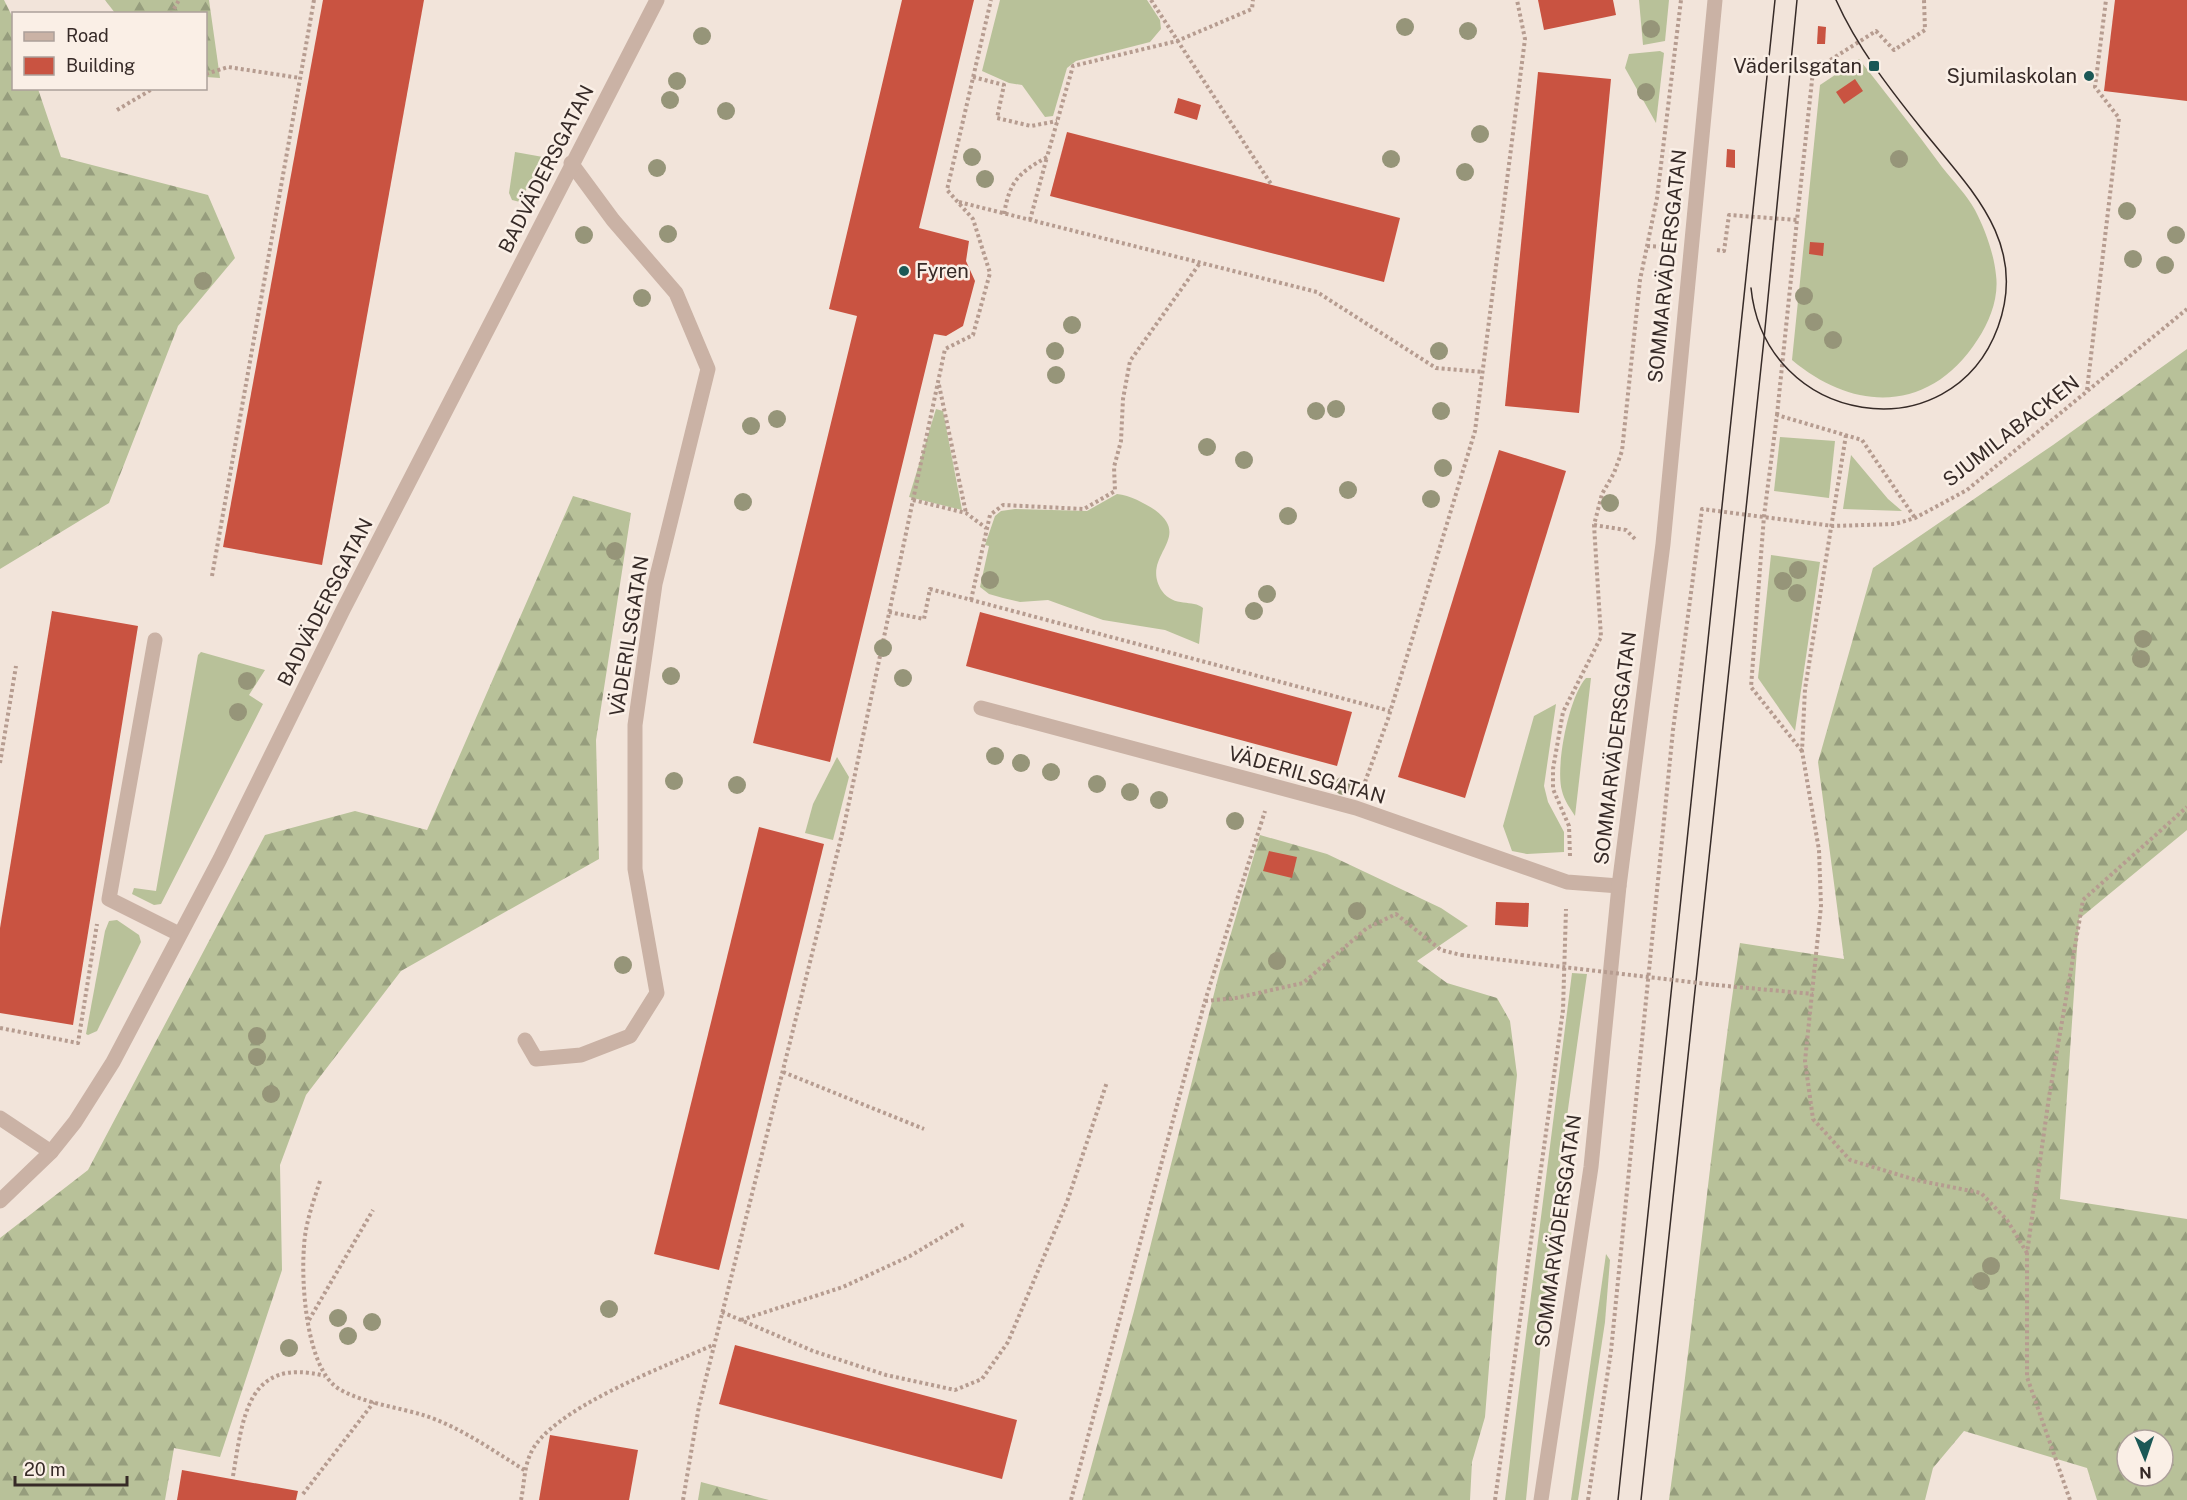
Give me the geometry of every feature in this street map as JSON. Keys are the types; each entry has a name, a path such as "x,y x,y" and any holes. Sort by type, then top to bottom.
{"street":[{"name":"BADVÄDERSGATAN","path":"0,1201 51,1152 75,1122 113,1062 220,859 343,610 506,295 571,163 657,0"},
{"name":"SOMMARVÄDERSGATAN","path":"1541,1500 1591,1167 1619,886 1663,544 1715,0"},
{"name":"VÄDERILSGATAN","path":"525,1040 536,1059 581,1055 630,1036 657,993 635,869 635,725 655,584 708,369 676,293 613,220 571,163"},
{"path":"155,640 109,899 179,934"},
{"name":"VÄDERILSGATAN","path":"981,708 1356,808 1567,882 1619,886"},
{"path":"0,1118 51,1152"}],"path":[{"path":"212,576 314,0"},
{"path":"683,1500 699,1406 844,825 945,349 973,335 990,273 973,219 947,190 991,0"},
{"path":"1151,0 1271,184"},
{"path":"1030,220 1073,66 1177,41 1252,9 1253,0"},
{"path":"1356,808 1390,711 1475,431 1525,39 1517,0"},
{"path":"1495,1500 1563,1010 1567,882 1571,850 1569,826 1553,789 1553,770 1563,712 1601,637 1594,525 1602,494 1614,473 1622,451 1640,280 1665,139 1681,0"},
{"path":"1802,751 1751,687 1764,516 1777,415 1813,71 1876,31 1894,50 1910,42 1925,30 1924,0"},
{"path":"2087,390 2119,118 2095,87 2106,0"},
{"path":"207,74 228,67 300,78"},
{"path":"973,76 1004,85 997,118 1031,126 1057,121"},
{"path":"117,110 148,90"},
{"path":"1004,214 1006,199 1019,173 1047,157"},
{"path":"959,202 1317,292 1436,368 1483,372"},
{"path":"1647,246 1724,250 1729,215 1797,220"},
{"path":"971,600 990,514 1003,505 1084,509 1115,491 1114,467 1121,441 1122,399 1130,361 1200,262"},
{"name":"SJUMILABACKEN","path":"1588,1500 1611,1350 1673,730 1700,545 1702,509 1833,526 1895,524 1915,518 1967,490 2187,309"},
{"path":"938,382 966,513"},
{"path":"1777,415 1862,440 1915,518"},
{"path":"1846,435 1805,689 1802,751 1819,850 1821,906 1805,1061 1813,1119 1850,1160 1916,1180 1981,1193 2007,1220 2027,1253"},
{"path":"913,500 966,513 986,528"},
{"path":"889,612 924,619 930,589 1390,711"},
{"path":"0,763 16,666"},
{"path":"1071,1500 1205,1001 1273,785"},
{"path":"2070,1500 2027,1377 2027,1253 2049,1097 2083,900 2187,807"},
{"path":"0,1028 78,1043 96,925 109,899"},
{"path":"1205,1001 1236,998 1303,983 1366,928 1396,914 1441,950 1461,955 1813,994"},
{"path":"783,1072 924,1129"},
{"path":"722,1312 813,1352 886,1375 955,1390 982,1379 1008,1342 1017,1321 1067,1202 1107,1082"},
{"path":"320,1181 310,1212 304,1246 303,1286 316,1354 325,1377"},
{"path":"309,1320 373,1210"},
{"path":"741,1320 843,1287 910,1256 964,1224"},
{"path":"521,1500 530,1454 545,1431 587,1403 714,1344"},
{"path":"233,1476 249,1399 261,1384 286,1372 304,1371 325,1377 339,1389 429,1417 481,1443 526,1471"},
{"path":"303,1494 374,1401"}],"green space":[{"path":"0,0 4,0 12,16 12,90 38,90 61,157 208,195 235,258 178,326 109,503 0,569"},
{"path":"105,0 209,0 220,78 207,77 207,12 114,12"},
{"path":"1000,0 1147,0 1160,20 1161,29 1150,42 1076,61 1067,68 1053,116 1045,117 1022,85 1009,83 982,71"},
{"path":"1639,0 1669,0 1665,41 1643,45"},
{"path":"1660,51 1664,53 1656,123 1625,68 1629,54"},
{"path":"1859,59 1972,204 1988,242 1997,283 1990,317 1978,339 1959,363 1938,381 1915,392 1891,397 1866,396 1841,389 1816,377 1792,360 1820,85"},
{"path":"515,152 543,157 520,202 512,200 509,193"},
{"path":"2187,349 2187,830 2079,919 2060,1199 2187,1219 2187,1500 2097,1500 2087,1468 1964,1431 1933,1468 1925,1500 1669,1500 1740,943 1844,959 1818,762 1873,568 2053,445"},
{"path":"936,409 943,411 962,510 909,497"},
{"path":"1780,437 1835,441 1829,498 1774,491"},
{"path":"1851,455 1888,499 1902,511 1843,509"},
{"path":"1117,494 1142,502 1166,520 1169,530 1168,539 1157,568 1157,579 1162,591 1172,600 1199,605 1203,608 1199,644 1165,630 1103,620 1048,600 1020,602 989,594 980,587 989,546 985,545 995,516 1001,511 1015,509 1087,511"},
{"path":"573,496 631,513 596,740 599,859 401,971 306,1095 280,1165 282,1270 220,1457 174,1448 165,1500 0,1500 0,1238 88,1170 265,835 355,811 427,830"},
{"path":"1771,555 1820,562 1795,731 1758,678"},
{"path":"201,652 265,670 249,695 263,704 161,904 154,905 132,894 134,888 156,891 198,655"},
{"path":"1586,678 1591,678 1575,816 1563,794 1560,766 1569,715"},
{"path":"1556,704 1544,786 1548,802 1564,832 1564,852 1527,854 1512,851 1503,826 1534,716"},
{"path":"837,757 849,777 833,840 805,833 813,804"},
{"path":"1260,835 1327,854 1441,908 1468,926 1417,961 1447,983 1497,998 1510,1021 1517,1075 1497,1267 1485,1417 1472,1462 1470,1500 1082,1500 1134,1311 1219,974"},
{"path":"117,920 139,935 141,942 97,1031 88,1035 86,1034 105,931 109,921"},
{"path":"1572,973 1587,974 1553,1216 1526,1500 1505,1500"},
{"path":"1606,1254 1610,1260 1605,1322 1578,1500 1571,1500"},
{"path":"701,1482 769,1500 698,1500"}],"building":[{"path":"323,0 424,0 322,565 223,547"},
{"path":"902,0 974,0 919,228 969,241 966,261 975,281 963,326 946,336 934,334 830,762 753,743 857,316 829,309"},
{"path":"1538,0 1613,0 1616,15 1544,30"},
{"path":"2115,0 2187,0 2187,101 2104,91"},
{"path":"1818,26 1826,27 1825,44 1817,44"},
{"path":"1538,72 1611,79 1579,413 1505,406"},
{"path":"1855,79 1863,91 1844,104 1836,92"},
{"path":"1178,98 1201,105 1197,120 1174,113"},
{"path":"1067,132 1400,218 1384,282 1050,196"},
{"path":"1727,149 1735,150 1735,168 1726,167"},
{"path":"1810,242 1824,243 1823,256 1809,254"},
{"path":"1499,450 1566,471 1465,798 1398,777"},
{"path":"52,611 138,626 73,1025 0,1013 0,928"},
{"path":"980,612 1352,712 1337,766 966,666"},
{"path":"759,827 824,844 719,1270 654,1254"},
{"path":"1269,851 1297,857 1292,878 1263,871"},
{"path":"1496,902 1529,903 1528,927 1495,925"},
{"path":"735,1345 1017,1420 1002,1479 719,1404"},
{"path":"550,1435 638,1450 629,1500 539,1500"},
{"path":"182,1470 298,1491 296,1500 177,1500"}],"tram line":[{"path":"1618,1500 1775,0"},
{"path":"1641,1500 1764,339 1797,0"},
{"path":"1751,288 1764,335 1789,370 1823,395 1862,407 1903,407 1942,394 1974,368 1998,327 2006,297 2006,268 2000,243 1989,218 1958,172 1874,67 1836,0"}],"place":[{"name":"Väderilsgatan","path":"1874,66"},
{"name":"Sjumilaskolan","path":"2089,76"},
{"name":"Fyren","path":"904,271"}]}
